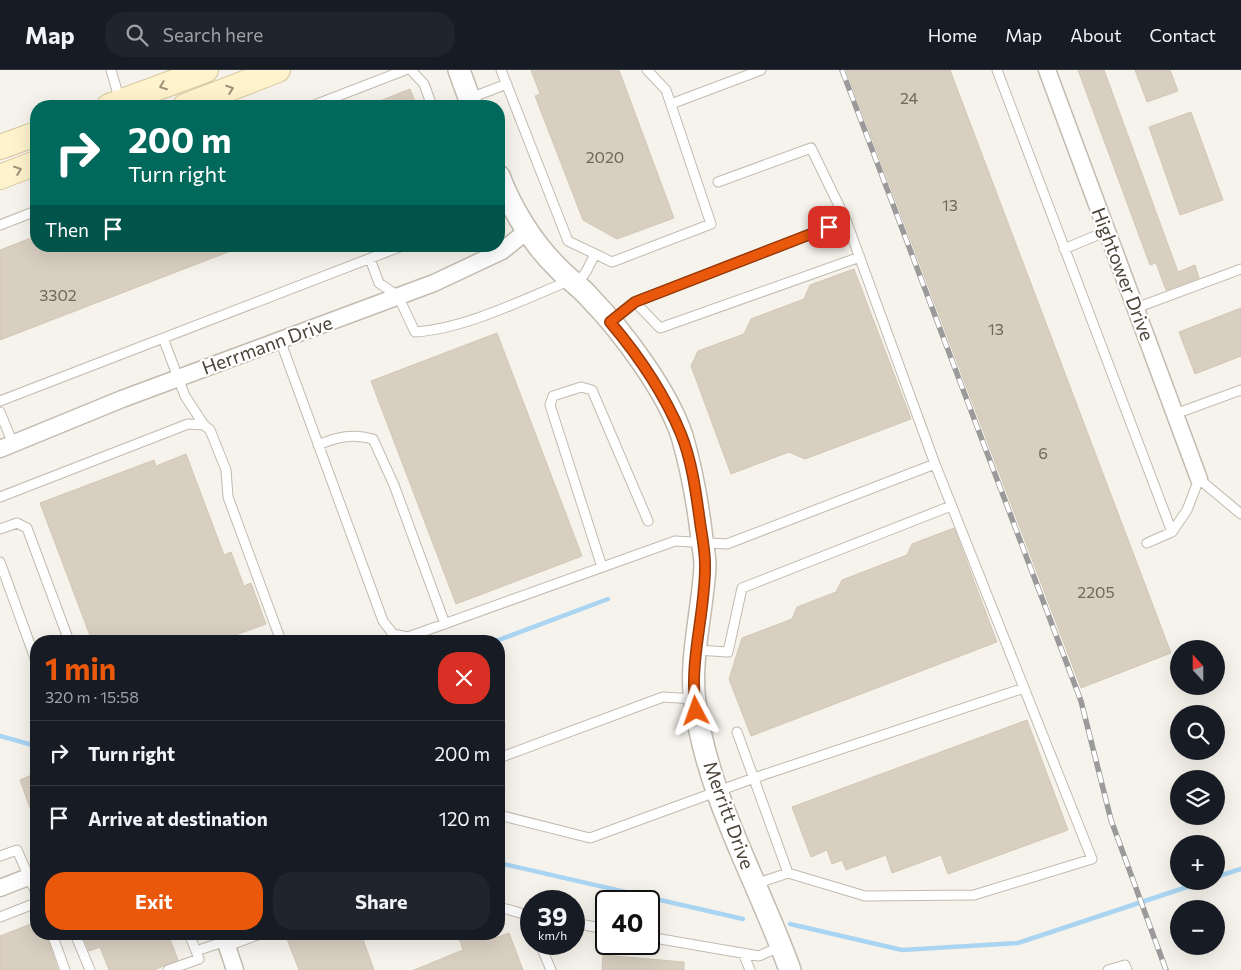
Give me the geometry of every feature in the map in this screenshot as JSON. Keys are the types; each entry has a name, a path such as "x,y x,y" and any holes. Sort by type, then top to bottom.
{"main road":[{"path":"130,100 206,70"},
{"path":"200,100 278,70"},
{"path":"0,147 30,136"},
{"path":"0,177 30,165"}],"street":[{"path":"459,70 470,100"},
{"name":"Hightower Drive","path":"1047,70 1199,479"},
{"name":"Merritt Drive","path":"505,191 528,230 557,267 590,297 629,345 658,387 681,434 696,492 705,564 696,650 694,699 717,792 790,970"},
{"name":"Herrmann Drive","path":"505,249 528,230"},
{"name":"Herrmann Drive","path":"6,447 177,378 434,283 500,252"},
{"path":"0,888 30,877"},
{"path":"226,940 235,970"}],"lane":[{"path":"111,70 116,100"},
{"path":"328,100 405,70"},
{"path":"411,70 424,84 430,100"},
{"path":"501,70 568,241 612,262 711,224 666,90 647,70"},
{"path":"671,104 761,70"},
{"path":"997,70 1172,532"},
{"path":"475,100 506,84"},
{"path":"718,182 811,148 846,220 951,506 1092,860 974,896 865,896 788,873 754,884"},
{"path":"0,225 30,213"},
{"path":"610,322 635,302 846,220"},
{"path":"1064,249 1107,231"},
{"path":"0,401 387,252"},
{"path":"370,259 379,283 398,296 415,332 436,331 574,282 587,270 595,254"},
{"path":"635,302 660,328 860,257"},
{"path":"1136,308 1241,269"},
{"path":"163,338 184,396 212,435 226,470 228,497 279,635"},
{"path":"280,340 383,621 393,634 397,635"},
{"path":"602,567 550,405 553,396 582,387 592,390 648,521"},
{"path":"1175,414 1241,390"},
{"path":"0,412 6,447"},
{"path":"0,497 188,424 204,425"},
{"path":"318,445 335,438 359,434 373,439 394,485 446,624"},
{"path":"416,635 675,541 727,544 935,464"},
{"path":"1147,543 1172,532 1187,510 1199,479 1241,515"},
{"path":"696,650 728,652 742,588 951,506"},
{"path":"0,529 16,523 27,528 66,635"},
{"path":"0,562 30,644"},
{"path":"505,817 590,838 754,778 1024,688"},
{"path":"505,756 663,698 694,699"},
{"path":"737,732 788,873"},
{"path":"0,856 16,850 30,871"},
{"path":"0,917 30,905"},
{"path":"505,908 520,913"},
{"path":"660,939 759,956 781,946"},
{"path":"54,940 65,970"},
{"path":"78,940 90,970"},
{"path":"168,970 199,959 192,940"},
{"path":"196,951 226,940"},
{"path":"744,953 750,970"},
{"path":"545,955 551,970"},
{"path":"1108,970 1125,965 1127,970"}],"building":[{"path":"531,70 619,70 674,218 617,239 583,220 535,96 540,94"},
{"path":"846,70 950,70 1170,650 1170,653 1081,688"},
{"path":"1078,70 1104,70 1178,272 1195,265 1199,278 1166,290 1156,263 1150,265"},
{"path":"1135,70 1170,70 1178,91 1147,102"},
{"path":"410,89 415,100 382,100"},
{"path":"1191,112 1223,200 1180,215 1149,127"},
{"path":"30,238 30,252 228,252 0,340 0,250"},
{"path":"854,269 911,419 805,459 789,452 731,474 691,366 698,351 744,334 751,319 804,299 810,285"},
{"path":"1241,308 1241,356 1195,374 1179,332"},
{"path":"497,333 582,556 456,604 371,381"},
{"path":"186,454 224,555 231,552 244,586 251,583 266,624 236,635 90,635 40,503 154,460 156,466"},
{"path":"954,528 997,642 751,736 729,679 742,638 792,619 797,607 836,592 842,580 907,555 912,544"},
{"path":"1027,720 1068,830 948,874 941,855 892,873 886,855 846,870 842,860 832,864 827,850 811,857 792,807"},
{"path":"30,776 30,808 20,780"},
{"path":"30,924 30,940 48,940 58,970 0,970 0,936"},
{"path":"509,933 523,970 414,970 463,950 460,940 505,940 505,934"},
{"path":"84,940 170,940 178,960 154,970 109,970 100,947 89,951"},
{"path":"287,940 363,940 374,970 299,970"},
{"path":"603,955 684,962 684,970 602,970"}],"waterway":[{"path":"505,638 608,599"},
{"path":"0,736 30,744"},
{"path":"505,864 743,919"},
{"path":"1225,874 1241,869"},
{"path":"790,924 902,950 1018,943 1178,890"}],"railway":[{"path":"842,70 1081,701 1111,820 1166,970"}],"route":[{"path":"696,711 694,699 696,650 705,564 696,492 681,434 658,387 629,345 610,322 635,302 829,227"}]}
